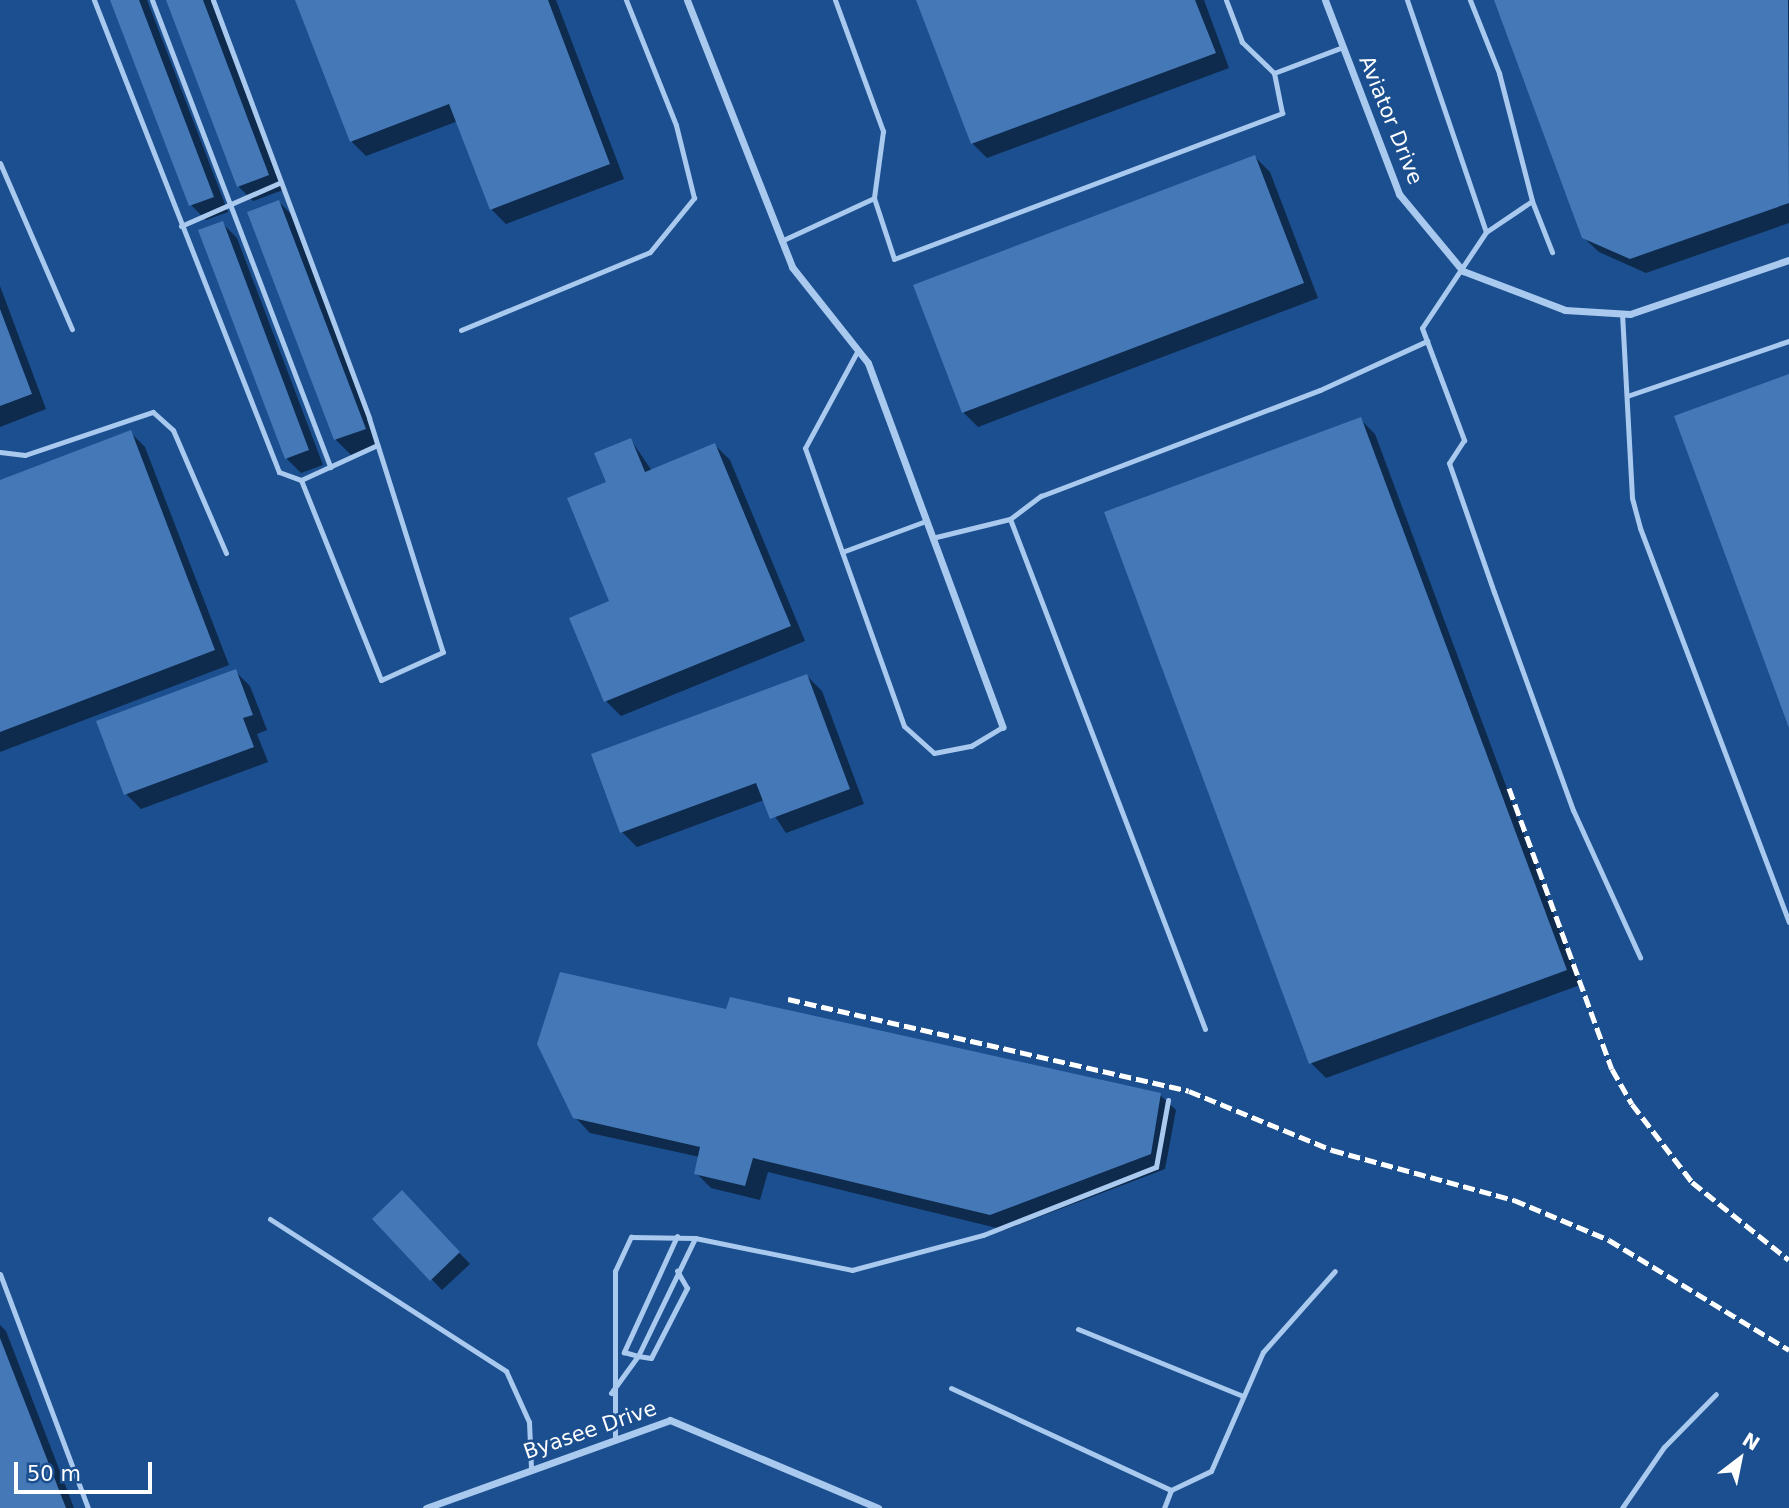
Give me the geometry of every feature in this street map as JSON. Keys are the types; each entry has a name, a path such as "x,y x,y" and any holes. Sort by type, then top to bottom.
{"street":[{"path":"687,0 781,241 806,288 858,350 1003,727"},
{"name":"Aviator Drive","path":"1325,0 1399,194 1463,271 1564,310 1622,313 1665,307 1789,260"},
{"name":"Byasee Drive","path":"426,1508 615,1437 670,1420 691,1424 878,1508"}],"lane":[{"path":"94,0 279,472 302,480 377,445"},
{"path":"152,0 330,467"},
{"path":"213,0 377,445 443,652 381,680 302,480"},
{"path":"461,330 650,252 694,198 676,125 626,0"},
{"path":"835,0 883,131 874,198 894,259 1259,125 1282,113 1274,73 1242,42 1226,0"},
{"path":"1407,0 1486,232"},
{"path":"1470,0 1499,73 1532,201 1552,252"},
{"path":"1274,73 1343,47"},
{"path":"0,163 72,329"},
{"path":"181,226 281,183"},
{"path":"781,241 874,198"},
{"path":"1532,201 1486,232 1463,271 1422,328 1464,440 1449,463 1485,567 1573,810 1640,957"},
{"path":"1622,313 1640,528 1789,922"},
{"path":"932,538 1010,519 1041,496 1320,390 1427,341"},
{"path":"1627,396 1789,341"},
{"path":"858,350 805,448 904,726 934,753 971,746 1003,727"},
{"path":"0,452 25,455 153,412 173,430 226,553"},
{"path":"1010,519 1205,1029"},
{"path":"842,552 926,521"},
{"path":"615,1437 611,1393 618,1259 631,1237 695,1238 852,1270 983,1235 1156,1167 1168,1100"},
{"path":"270,1219 506,1371 529,1422 531,1468"},
{"path":"677,1236 624,1352 651,1358 687,1288 677,1271"},
{"path":"611,1393 638,1356 695,1238"},
{"path":"1164,1508 1171,1490 1211,1471 1264,1352 1335,1271"},
{"path":"0,1274 88,1508"},
{"path":"1078,1329 1243,1396"},
{"path":"951,1388 1171,1490"},
{"path":"1622,1508 1664,1447 1716,1394"}],"building":[{"path":"110,0 139,0 214,197 189,206"},
{"path":"166,0 203,0 269,175 237,187"},
{"path":"295,0 548,0 610,164 490,210 449,104 350,142"},
{"path":"916,0 1195,0 1216,53 971,144"},
{"path":"1494,0 1788,0 1789,203 1630,259 1582,238"},
{"path":"1255,155 1304,283 962,413 913,285"},
{"path":"279,200 366,429 334,440 247,212"},
{"path":"223,221 309,450 285,459 198,230"},
{"path":"0,309 32,394 0,406"},
{"path":"1789,374 1789,728 1674,416"},
{"path":"1361,417 1567,970 1309,1064 1104,512"},
{"path":"131,430 215,650 0,732 0,480"},
{"path":"631,438 645,472 715,443 791,626 604,702 569,618 609,601 567,498 606,482 594,453"},
{"path":"236,669 253,715 243,718 254,747 124,795 96,721"},
{"path":"807,674 850,789 770,819 756,783 620,833 591,754"},
{"path":"560,972 726,1009 730,997 1161,1093 1151,1154 990,1215 753,1158 745,1186 694,1174 700,1147 573,1118 537,1044"},
{"path":"402,1190 460,1252 430,1281 372,1219"},
{"path":"0,1338 66,1508 0,1508"}],"railway":[{"path":"1509,788 1612,1069 1632,1104 1692,1182 1789,1260"},
{"path":"788,999 1189,1091 1332,1150 1514,1200 1609,1240 1789,1350"}]}
